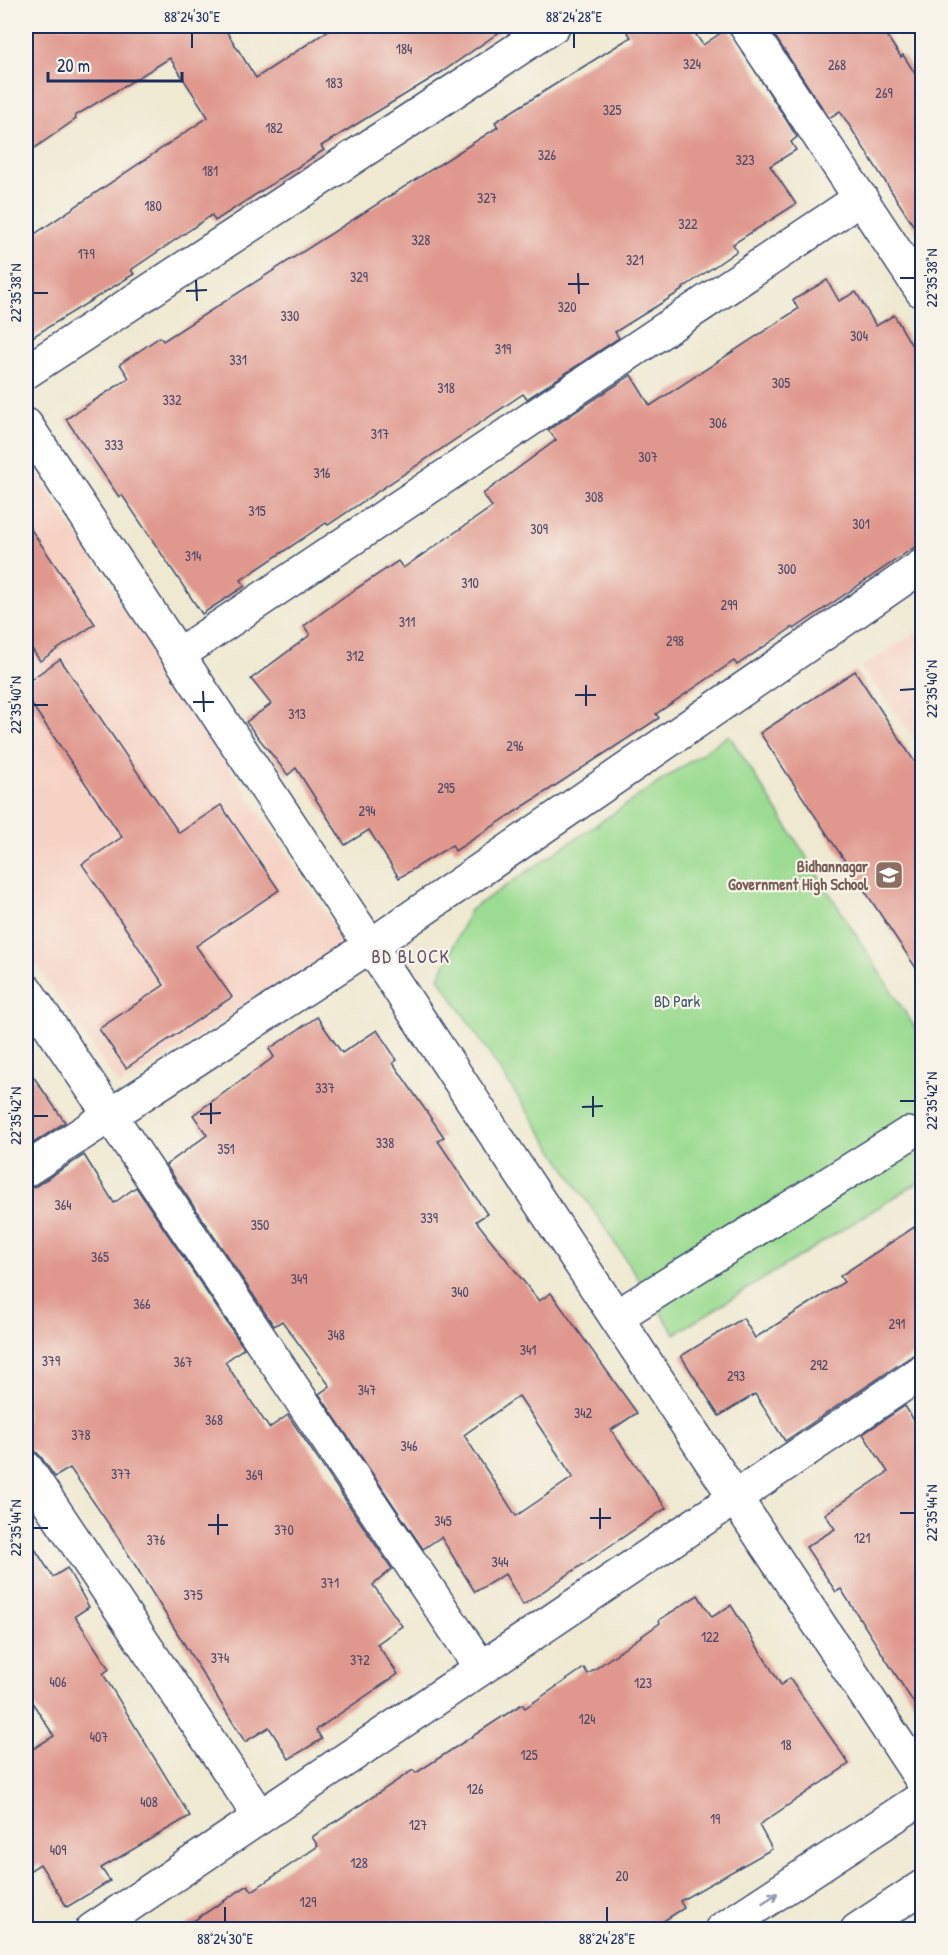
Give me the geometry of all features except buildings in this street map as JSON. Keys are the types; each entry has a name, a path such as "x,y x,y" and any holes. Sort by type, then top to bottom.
{"street":[{"path":"26,372 553,26"},
{"path":"746,26 922,291"},
{"path":"178,655 861,198"},
{"path":"26,425 922,1780"},
{"path":"26,1170 370,946 922,566"},
{"path":"26,990 482,1668"},
{"path":"616,1317 908,1134"},
{"path":"92,1929 922,1372"},
{"path":"26,1468 260,1817"},
{"path":"721,1929 922,1798"},
{"path":"857,1929 922,1887"}],"shaded area":[{"path":"26,457 346,944 119,1086 26,950"},
{"path":"922,629 922,748 861,667"}],"green space":[{"name":"BD Park","path":"729,735 922,1039 922,1180 675,1334 439,978 470,910"}],"place":[{"name":"Bidhannagar Government High School","path":"889,875"}],"district":[{"name":"BD BLOCK","path":"411,956"}]}
